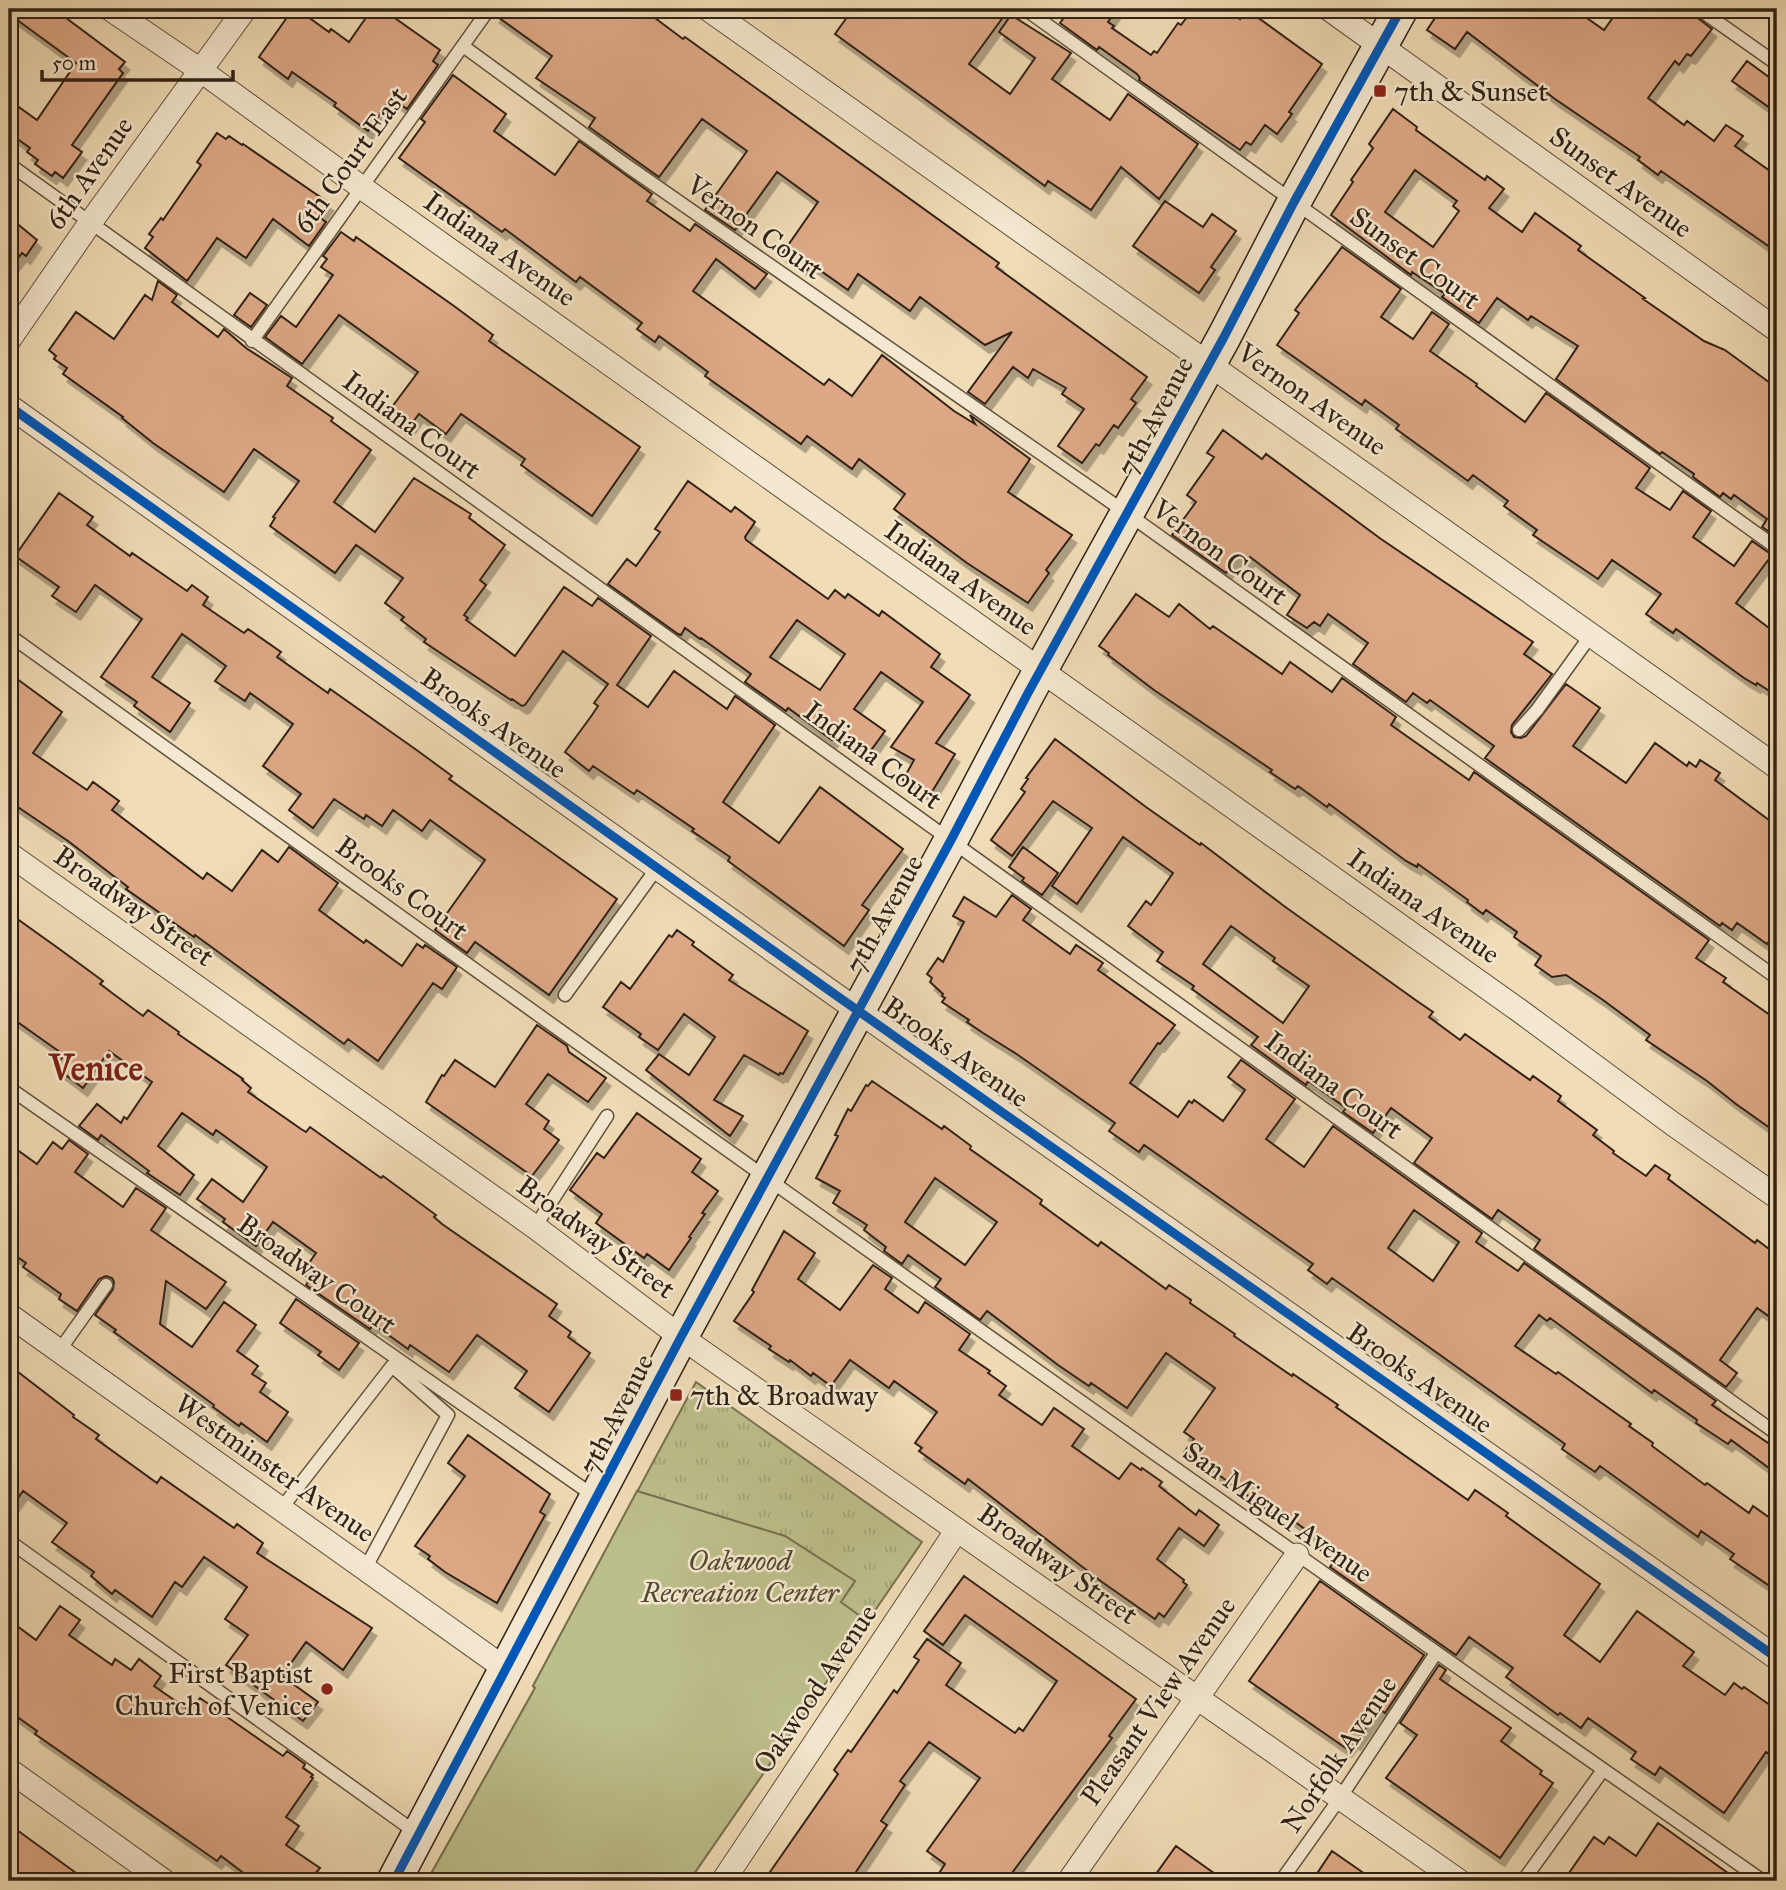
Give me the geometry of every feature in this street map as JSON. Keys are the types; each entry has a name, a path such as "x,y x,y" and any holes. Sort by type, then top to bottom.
{"street":[{"name":"Indiana Avenue","path":"110,9 200,70 1520,1011 1777,1198"},
{"name":"6th Avenue","path":"9,340 245,9"},
{"name":"Vernon Avenue","path":"708,9 1777,767"},
{"name":"Sunset Avenue","path":"1329,9 1777,330"},
{"name":"7th Avenue","path":"394,1881 681,1337 1401,9"},
{"name":"Brooks Avenue","path":"9,406 657,868 1777,1658"},
{"name":"Broadway Street","path":"9,854 535,1227 681,1337 1459,1881"},
{"name":"Westminster Avenue","path":"9,1315 507,1670"},
{"name":"Oakwood Avenue","path":"723,1881 957,1530"},
{"name":"Pleasant View Avenue","path":"1069,1881 1297,1555"},
{"path":"9,1770 164,1881"}],"lane":[{"name":"6th Court East","path":"252,341 489,9"},
{"name":"Sunset Court","path":"1025,9 1777,548"},
{"path":"1699,9 1777,64"},
{"name":"Vernon Court","path":"463,46 626,165 1128,514 1777,978"},
{"name":"Indiana Court","path":"9,164 1777,1434"},
{"name":"Brooks Court","path":"9,635 767,1180"},
{"path":"1519,730 1537,710 1591,635"},
{"path":"565,995 657,868"},
{"name":"Broadway Court","path":"9,1088 597,1499"},
{"path":"535,1227 607,1116"},
{"name":"San Miguel Avenue","path":"767,1180 1763,1881"},
{"path":"59,1351 106,1285"},
{"path":"281,1509 391,1366 448,1415 365,1569"},
{"path":"9,1541 419,1835"},
{"name":"Norfolk Avenue","path":"1281,1881 1340,1798 1436,1653"},
{"path":"1523,1881 1604,1770"}],"green space":[{"name":"Oakwood Recreation Center","path":"696,1382 922,1542 689,1881 427,1881 535,1688 533,1686"},
{"name":"Oakwood Recreation Center","path":"637,1491 785,1536 855,1581 841,1602 868,1622 689,1881 427,1881 535,1688 533,1686"}],"building":[{"path":"9,9 54,9 125,62 119,69 123,73 72,145 82,152 63,178 55,172 52,176 35,164 38,160 27,152 30,148 9,133 9,100 37,120 76,63 9,14"},
{"path":"293,9 349,42 372,9 382,9 440,50 433,61 438,65 407,109 391,98 368,131 334,106 336,103 292,72 288,79 259,57"},
{"path":"498,9 643,9 999,263 996,267 1147,377 1131,399 1136,403 1118,428 1114,425 1082,463 1058,446 1084,409 1062,394 1066,388 1033,369 1028,378 1013,367 985,404 968,392 1012,332 985,345 920,297 910,311 858,274 848,290 811,264 807,270 782,254 818,202 777,172 735,230 705,210 747,151 702,119 659,177 589,127 595,118 536,78 552,56 495,15"},
{"path":"853,9 1009,9 969,64 1010,94 1035,58 999,32 1011,15 1071,53 1052,79 1110,120 1128,94 1198,144 1159,199 1121,167 1091,210 1048,181 1045,186 835,34"},
{"path":"1070,9 1117,9 1108,22 1114,26 1112,28 1151,55 1154,51 1157,53 1178,23 1181,25 1193,9 1225,9 1240,19 1246,9 1322,64 1277,134 1265,125 1251,145 1246,142 1240,150 1139,80 1137,74 1099,47 1097,50 1060,23"},
{"path":"1441,9 1574,9 1604,30 1619,9 1686,9 1712,29 1691,56 1687,54 1679,65 1675,61 1648,98 1684,125 1687,121 1714,141 1726,125 1743,136 1735,146 1777,176 1777,252 1661,171 1658,175 1638,160 1640,157 1555,99 1467,32 1455,49 1427,30"},
{"path":"1747,61 1777,83 1777,113 1732,81"},
{"path":"453,75 506,114 494,131 555,175 579,141 652,194 647,201 690,231 695,224 767,274 755,289 716,259 693,291 824,385 829,379 852,396 882,355 954,411 975,424 970,415 1030,459 1008,492 1072,535 1046,570 1049,573 1028,603 967,563 894,509 905,494 859,459 852,469 807,436 801,444 705,376 708,372 659,336 655,342 637,329 642,323 580,277 576,282 505,229 502,232 399,158 425,122 421,119"},
{"path":"1393,109 1417,127 1416,130 1485,180 1487,176 1504,189 1489,208 1522,232 1535,213 1581,246 1578,250 1645,298 1643,299 1704,341 1725,350 1777,388 1777,537 1762,527 1767,519 1734,495 1731,499 1723,493 1720,497 1693,477 1694,474 1662,452 1660,454 1556,379 1578,346 1531,316 1528,320 1497,298 1479,323 1442,297 1445,294 1412,272 1411,275 1331,215 1373,148 1369,144","holes":["1415,170 1457,201 1453,206 1459,211 1433,247 1385,212"]},
{"path":"217,133 243,144 329,203 319,217 326,222 309,246 273,219 246,258 217,238 187,281 145,248 153,237 149,234 161,218 163,220 201,165 197,162"},
{"path":"1165,201 1203,227 1212,214 1236,231 1211,267 1215,270 1199,293 1133,246"},
{"path":"9,217 37,240 26,256 22,253 9,270"},
{"path":"341,232 354,241 356,237 454,306 493,335 489,341 640,447 592,516 521,465 525,459 461,414 446,434 419,414 407,430 386,415 418,372 339,315 302,364 265,337 281,316 296,327 333,275 321,267 327,259 323,256"},
{"path":"1342,247 1401,289 1381,317 1413,339 1432,312 1449,324 1430,351 1525,422 1546,393 1650,468 1636,488 1670,510 1683,491 1711,511 1693,537 1734,566 1752,541 1772,555 1736,603 1777,634 1777,696 1744,678 1676,629 1673,633 1646,614 1661,594 1612,560 1598,579 1533,535 1537,530 1504,506 1508,501 1473,475 1468,481 1396,429 1399,425 1365,400 1362,405 1277,345 1299,313 1295,310"},
{"path":"158,281 177,295 172,302 218,337 224,329 246,348 292,378 287,386 333,418 331,421 371,450 334,502 375,532 414,478 471,514 469,518 505,545 480,580 486,585 464,615 468,618 466,620 515,656 564,587 592,606 598,598 651,636 617,685 648,707 674,671 727,709 735,696 775,725 723,802 779,843 820,787 903,849 862,905 869,910 844,946 728,861 730,857 692,831 694,829 637,790 634,794 593,766 589,771 565,752 598,706 594,703 608,684 563,651 525,705 511,700 424,642 426,639 401,620 404,617 385,603 403,578 356,545 335,573 270,526 275,518 273,517 299,481 254,449 224,492 153,443 123,417 63,374 67,368 54,359 56,356 49,350 76,312 114,339 145,295 152,300"},
{"path":"250,293 267,305 251,327 234,315"},
{"path":"1223,430 1262,459 1266,454 1381,539 1533,642 1524,654 1552,674 1512,725 1511,732 1514,737 1526,736 1566,684 1600,708 1573,746 1626,783 1655,743 1687,766 1689,762 1696,767 1700,760 1720,773 1715,780 1777,826 1777,930 1767,944 1737,923 1732,930 1722,923 1720,926 1485,758 1494,746 1430,700 1427,703 1413,693 1406,702 1353,664 1368,643 1328,614 1320,626 1314,622 1307,628 1287,615 1300,595 1250,557 1247,562 1238,556 1226,573 1172,535 1196,502 1187,495 1214,457 1207,453"},
{"path":"688,481 731,512 735,507 755,522 745,537 746,540 828,599 835,590 845,598 848,594 879,616 882,611 940,654 931,667 970,695 936,743 955,754 930,795 903,780 914,760 891,747 923,702 881,672 854,709 885,731 869,753 839,731 832,740 788,708 786,711 745,682 751,674 701,638 685,628 681,635 678,634 608,584 627,559 636,566 660,532 655,529","holes":["797,620 845,654 820,690 770,657"]},
{"path":"59,493 93,517 87,525 130,556 132,553 187,591 192,585 208,597 203,605 244,633 248,629 281,652 277,657 328,693 330,689 418,751 452,776 449,779 617,899 549,995 475,942 467,953 435,930 485,860 430,820 422,831 393,810 382,826 366,815 364,819 334,799 313,828 289,810 301,794 263,766 293,724 250,693 245,701 215,681 226,666 182,634 152,677 190,703 170,732 134,706 137,702 101,677 142,619 95,585 76,612 52,596 59,587 15,556"},
{"path":"1136,594 1169,617 1179,604 1210,629 1213,626 1282,674 1290,662 1332,692 1342,678 1396,717 1391,725 1469,780 1474,772 1709,940 1696,958 1726,978 1723,982 1777,1020 1777,1133 1646,1040 1650,1035 1603,1000 1566,975 1552,977 1535,965 1541,956 1514,937 1517,932 1486,910 1483,914 1418,864 1417,867 1406,861 1329,804 1327,807 1298,786 1295,789 1108,655 1109,653 1099,646"},
{"path":"9,673 62,712 33,753 87,790 93,782 119,801 112,810 203,879 207,873 232,891 262,850 278,862 289,847 338,883 319,910 364,943 366,940 402,966 417,944 423,948 425,945 457,967 442,989 433,983 378,1061 348,1039 344,1044 195,935 194,937 126,889 128,887 68,841 9,801"},
{"path":"1055,739 1433,1012 1429,1017 1460,1040 1465,1034 1530,1080 1533,1076 1561,1096 1558,1101 1597,1130 1593,1135 1614,1151 1613,1153 1646,1176 1655,1165 1670,1175 1668,1179 1755,1243 1757,1240 1777,1255 1777,1322 1757,1308 1720,1360 1737,1373 1726,1387 1534,1249 1540,1240 1498,1210 1492,1219 1414,1163 1432,1138 1391,1108 1373,1133 1343,1112 1346,1108 1308,1081 1306,1085 1251,1045 1258,1037 1192,989 1194,986 1157,961 1163,952 1128,926 1146,901 1151,905 1173,873 1123,837 1077,904 1052,886 1092,828 1053,801 1012,856 991,840 1025,792 1021,789 1028,779 1026,778","holes":["1231,926 1275,958 1273,961 1309,986 1283,1023 1203,964"]},
{"path":"1023,847 1058,873 1042,895 1022,881 1024,878 1009,867"},
{"path":"1012,895 1031,909 1023,920 1070,954 1076,945 1103,963 1098,970 1175,1025 1160,1044 1158,1043 1130,1083 1178,1117 1189,1101 1192,1103 1194,1100 1223,1121 1245,1090 1228,1077 1241,1060 1295,1099 1266,1139 1304,1167 1333,1126 1482,1233 1476,1242 1518,1271 1524,1263 1716,1401 1712,1405 1777,1449 1777,1474 1731,1440 1728,1444 1696,1423 1697,1420 1654,1390 1652,1393 1550,1318 1547,1321 1539,1315 1515,1346 1556,1374 1558,1372 1631,1424 1629,1426 1653,1443 1652,1446 1705,1485 1707,1483 1749,1513 1753,1506 1777,1523 1777,1591 1730,1559 1734,1554 1701,1531 1698,1537 1600,1466 1595,1472 1562,1449 1565,1444 1332,1278 1327,1284 1308,1270 1313,1264 1144,1145 1139,1152 1109,1131 1115,1123 942,1002 945,998 943,994 930,982 932,978 927,974 938,958 943,962 964,922 953,916 964,897 996,917","holes":["1414,1210 1459,1242 1433,1281 1388,1248"]},
{"path":"9,913 103,981 100,984 143,1016 148,1010 243,1079 251,1088 248,1092 301,1129 306,1132 310,1127 381,1178 383,1176 436,1215 434,1217 442,1224 557,1304 549,1316 571,1332 568,1337 590,1353 549,1412 515,1388 527,1371 477,1335 449,1372 410,1345 408,1349 373,1324 370,1329 306,1285 310,1279 302,1273 316,1253 273,1222 256,1246 223,1222 225,1219 197,1199 212,1179 243,1202 267,1167 216,1130 213,1135 182,1113 158,1146 194,1175 180,1195 147,1173 149,1171 101,1135 98,1140 79,1126 97,1104 121,1123 124,1117 127,1119 152,1082 109,1051 83,1088 55,1067 64,1055 9,1016"},
{"path":"677,930 694,942 692,945 733,975 729,980 808,1031 783,1074 779,1075 744,1055 714,1100 743,1116 730,1136 646,1070 659,1054 689,1075 715,1037 684,1014 658,1050 639,1037 641,1034 603,1007 621,982 630,989 669,935 672,937"},
{"path":"537,1025 606,1078 588,1102 548,1074 526,1104 549,1121 544,1129 559,1140 532,1176 426,1102 442,1075 444,1076 455,1060 495,1087"},
{"path":"872,1081 942,1129 944,1126 971,1146 970,1149 1042,1200 1040,1204 1098,1246 1101,1242 1166,1289 1169,1285 1191,1300 1190,1303 1235,1334 1234,1336 1338,1405 1336,1407 1468,1500 1475,1490 1508,1513 1506,1516 1600,1584 1564,1635 1600,1662 1637,1611 1694,1652 1683,1666 1725,1695 1734,1683 1777,1710 1777,1760 1766,1752 1724,1813 1660,1767 1655,1775 1631,1759 1636,1752 1588,1718 1581,1728 1560,1713 1558,1715 1506,1677 1513,1668 1469,1637 1456,1655 1330,1567 1335,1560 1319,1549 1324,1543 1280,1511 1276,1516 1184,1452 1194,1439 1184,1432 1215,1388 1166,1353 1127,1408 1091,1383 1089,1386 1058,1365 987,1311 980,1320 935,1287 941,1279 908,1255 902,1264 884,1251 886,1247 864,1230 867,1225 833,1203 840,1191 816,1178 838,1136 835,1135 848,1109 851,1111 866,1085","holes":["935,1178 997,1222 965,1265 905,1222"]},
{"path":"637,1113 701,1159 692,1172 718,1191 669,1270 647,1254 644,1258 596,1223 602,1214 570,1190 597,1153 604,1158"},
{"path":"69,1140 88,1154 75,1172 123,1207 136,1188 166,1208 151,1230 226,1282 206,1309 166,1281 160,1324 192,1347 224,1302 256,1325 237,1351 258,1366 252,1374 266,1383 260,1392 288,1412 267,1442 213,1407 214,1405 95,1315 113,1289 112,1278 106,1276 99,1279 77,1311 59,1299 61,1294 23,1267 26,1263 9,1251 9,1144 37,1164 53,1142 62,1149"},
{"path":"784,1231 815,1253 798,1279 840,1310 873,1265 892,1278 885,1289 918,1313 925,1302 970,1334 959,1350 990,1371 988,1373 1006,1386 999,1395 1042,1425 1054,1408 1084,1429 1072,1446 1119,1479 1131,1463 1141,1470 1142,1468 1162,1482 1159,1486 1196,1515 1199,1510 1219,1525 1204,1546 1179,1528 1157,1559 1187,1585 1164,1617 1159,1613 1155,1619 1102,1582 968,1479 965,1484 919,1451 922,1448 915,1443 937,1412 894,1381 889,1388 850,1360 831,1386 769,1349 771,1346 734,1321 754,1292 752,1290"},
{"path":"296,1299 359,1343 339,1370 318,1355 321,1352 280,1323"},
{"path":"9,1365 99,1435 96,1439 157,1483 161,1477 234,1528 237,1524 263,1543 257,1553 372,1628 343,1670 306,1642 282,1676 318,1702 303,1721 226,1665 248,1635 225,1619 247,1587 204,1557 182,1587 175,1582 152,1617 115,1590 112,1594 91,1576 94,1572 52,1542 67,1523 23,1491 9,1511"},
{"path":"468,1435 550,1494 540,1512 545,1515 497,1603 445,1572 428,1559 430,1556 415,1546 465,1476 448,1463"},
{"path":"964,1576 1136,1699 1109,1736 1112,1738 1006,1881 934,1881 945,1864 927,1851 980,1778 929,1742 900,1781 905,1785 881,1821 887,1825 850,1881 782,1881 770,1872 838,1774 834,1770 848,1750 851,1752 894,1690 897,1693 919,1660 914,1657 927,1639 961,1663 946,1685 1015,1733 1019,1728 1023,1731 1057,1681 965,1615 943,1645 924,1631"},
{"path":"1320,1581 1424,1655 1385,1713 1379,1709 1356,1742 1354,1740 1347,1749 1249,1681"},
{"path":"60,1606 80,1620 69,1635 112,1665 115,1659 131,1670 139,1659 161,1676 154,1686 190,1711 200,1698 283,1756 287,1751 305,1764 303,1768 313,1775 313,1778 286,1817 299,1826 286,1845 320,1868 309,1881 254,1881 221,1856 217,1861 35,1734 37,1731 9,1711 9,1620 36,1640"},
{"path":"1439,1665 1446,1670 1440,1679 1511,1728 1501,1741 1542,1771 1540,1774 1553,1783 1500,1858 1386,1778 1417,1735 1400,1723"},
{"path":"1658,1823 1739,1881 1581,1881 1569,1873 1594,1837 1604,1844 1609,1837 1636,1856"},
{"path":"9,1825 17,1830 87,1881 9,1881"},
{"path":"1176,1846 1225,1881 1151,1881"},
{"path":"1332,1851 1375,1881 1312,1881"}],"cycle path":[{"path":"394,1881 681,1337 1401,9"},
{"path":"9,406 830,991 1777,1658"}],"place":[{"name":"7th & Sunset","path":"1380,91"},
{"name":"7th & Broadway","path":"676,1395"},
{"name":"First Baptist Church of Venice","path":"327,1689"}],"district":[{"name":"Venice","path":"96,1068"}]}
